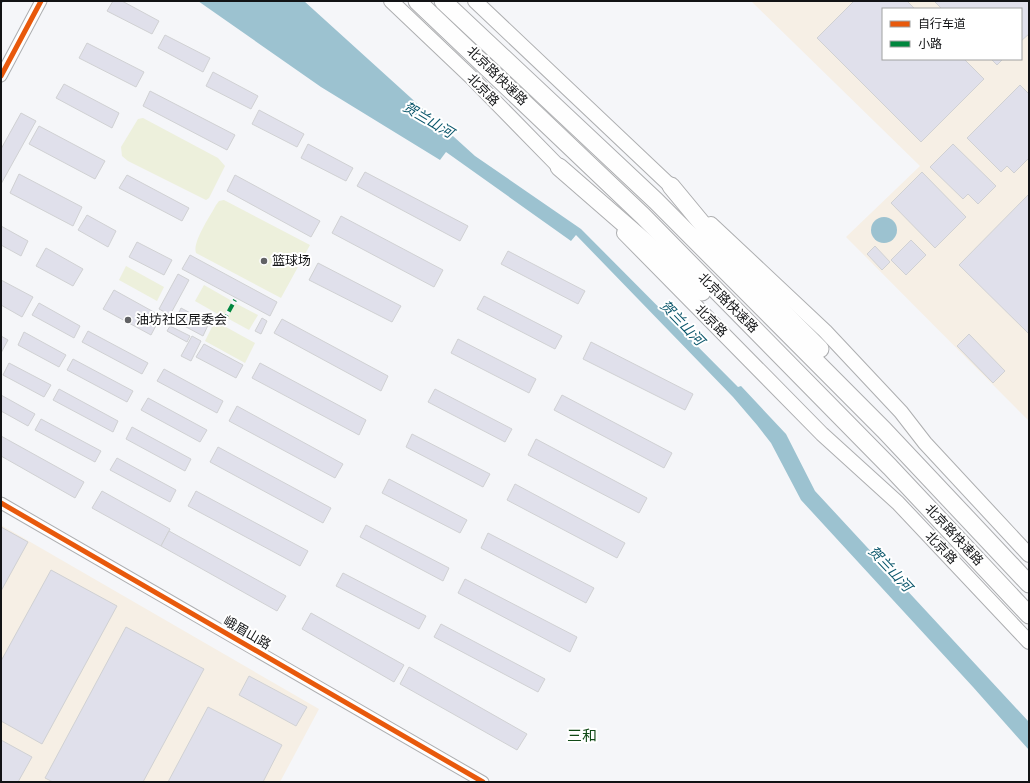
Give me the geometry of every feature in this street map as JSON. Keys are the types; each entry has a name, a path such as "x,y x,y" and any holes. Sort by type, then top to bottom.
{"highway":[{"name":"北京路快速路","path":"417,1 643,216 890,467 1029,614"},
{"name":"北京路快速路","path":"443,1 656,201 884,430 1029,584"},
{"path":"559,167 689,279 825,414 890,467"},
{"path":"671,186 752,281 864,394 891,426 941,492"}],"main road":[{"name":"北京路","path":"391,1 471,77 822,434 898,503 1029,642"},
{"path":"474,1 825,332 901,412 925,443 1029,555"}],"street":[{"path":"1,76 41,1"},
{"name":"峨眉山路","path":"1,503 483,782"}],"shaded area":[{"path":"751,1 1029,1 1029,421 846,237 920,166"},
{"path":"1,525 319,709 280,782 1,782"}],"green space":[{"path":"143,118 218,158 225,166 209,198 206,200 128,161 122,156 121,147 138,119"},
{"path":"224,200 310,245 281,298 196,253 199,236 216,205 219,201"},
{"path":"126,266 164,287 157,301 119,280"},
{"path":"204,285 232,301 223,317 195,301"},
{"path":"235,303 258,315 249,330 227,318"},
{"path":"215,321 255,343 245,363 205,341"}],"water":[{"name":"贺兰山河","path":"198,1 304,1 475,156 581,229 738,387 741,386 786,434 815,491 1029,722 1029,750 801,500 771,443 733,397 576,235 571,241 446,152 440,160 321,87"},
{"path":"884,217 893,221 897,230 893,239 884,243 875,239 871,230 875,221"}],"building":[{"path":"113,1 122,1 159,21 152,34 107,11"},
{"path":"854,1 907,1 914,8 882,8 882,60 965,60 984,79 921,142 817,38"},
{"path":"934,1 1029,1 1029,34 1022,40 1022,8 941,8"},
{"path":"165,35 210,58 203,72 158,48"},
{"path":"87,43 144,72 136,87 79,58"},
{"path":"992,60 1002,60 997,65"},
{"path":"213,72 258,96 251,109 206,86"},
{"path":"64,84 119,113 112,128 56,98"},
{"path":"1020,85 1029,94 1029,158 1014,173 1007,166 1001,172 967,138"},
{"path":"150,91 235,135 227,150 143,106"},
{"path":"259,110 304,134 297,147 252,124"},
{"path":"21,113 36,121 1,184 1,149"},
{"path":"39,126 105,161 95,179 29,144"},
{"path":"308,144 353,168 346,181 301,158"},
{"path":"953,144 996,186 978,204 968,194 963,199 930,167"},
{"path":"365,172 468,226 460,241 357,186"},
{"path":"922,172 966,217 935,248 891,203"},
{"path":"19,174 82,207 73,226 10,193"},
{"path":"127,175 189,208 182,221 119,188"},
{"path":"235,175 320,221 311,237 227,191"},
{"path":"1029,194 1029,334 959,265"},
{"path":"87,215 116,231 108,247 78,230"},
{"path":"341,216 443,270 434,287 332,233"},
{"path":"1,226 28,241 21,256 1,245"},
{"path":"911,240 926,255 906,275 891,260"},
{"path":"137,242 172,260 164,275 129,257"},
{"path":"875,246 890,262 882,270 867,254"},
{"path":"46,248 83,269 73,286 36,266"},
{"path":"508,251 585,291 578,304 501,264"},
{"path":"190,255 277,302 270,316 182,269"},
{"path":"318,263 401,306 392,322 309,280"},
{"path":"178,274 189,280 170,315 159,309"},
{"path":"1,280 33,297 22,317 1,305"},
{"path":"114,290 161,316 151,335 103,309"},
{"path":"484,296 562,336 555,349 477,309"},
{"path":"39,303 80,326 74,338 32,315"},
{"path":"181,308 209,323 203,336 175,321"},
{"path":"262,318 267,321 261,334 255,331"},
{"path":"282,319 388,376 381,391 274,333"},
{"path":"170,326 190,336 187,342 167,331"},
{"path":"88,331 148,363 142,374 82,342"},
{"path":"24,332 66,355 59,367 18,345"},
{"path":"969,334 1005,371 993,383 957,346"},
{"path":"1,336 8,340 1,353"},
{"path":"192,336 201,341 191,361 181,356"},
{"path":"458,339 536,379 529,393 451,353"},
{"path":"591,342 693,394 685,410 583,359"},
{"path":"204,344 243,365 236,378 196,357"},
{"path":"73,359 133,391 127,402 67,370"},
{"path":"9,363 51,385 44,397 3,375"},
{"path":"260,363 366,420 359,435 252,378"},
{"path":"164,369 223,401 217,413 157,381"},
{"path":"59,389 118,421 113,432 53,400"},
{"path":"435,389 512,429 505,442 428,402"},
{"path":"1,395 35,414 28,426 1,411"},
{"path":"562,395 672,453 664,468 554,410"},
{"path":"148,398 207,430 200,442 141,410"},
{"path":"237,406 343,464 335,478 229,421"},
{"path":"41,419 101,451 95,462 35,430"},
{"path":"132,427 191,459 185,471 126,439"},
{"path":"412,434 490,474 483,487 406,447"},
{"path":"1,436 84,482 75,498 1,456"},
{"path":"536,439 647,498 639,513 528,455"},
{"path":"218,447 331,508 323,523 210,462"},
{"path":"117,458 176,490 170,502 110,470"},
{"path":"389,479 467,520 460,533 382,493"},
{"path":"515,484 625,543 617,558 507,500"},
{"path":"102,491 170,529 161,546 92,508"},
{"path":"196,491 308,551 300,566 188,506"},
{"path":"366,525 449,568 443,581 360,537"},
{"path":"1,527 28,542 1,591"},
{"path":"169,531 286,596 277,611 161,546"},
{"path":"488,533 594,588 586,603 481,548"},
{"path":"51,570 117,606 42,744 1,721 1,661"},
{"path":"343,573 426,616 419,629 336,586"},
{"path":"465,579 577,637 570,652 458,593"},
{"path":"311,613 404,665 394,682 302,629"},
{"path":"441,624 545,679 538,692 434,637"},
{"path":"126,627 204,669 143,782 53,782 45,778"},
{"path":"409,667 527,734 517,750 400,684"},
{"path":"249,676 307,707 296,726 239,695"},
{"path":"208,707 282,745 263,782 168,782"},
{"path":"1,740 32,757 18,782 1,782"}],"marked path":[{"path":"223,322 235,300"}],"cycle path":[{"path":"1,76 41,1"},
{"path":"1,503 483,782"}],"place":[{"name":"篮球场","path":"264,261"},
{"name":"油坊社区居委会","path":"128,320"}],"district":[{"name":"三和","path":"582,736"}]}
